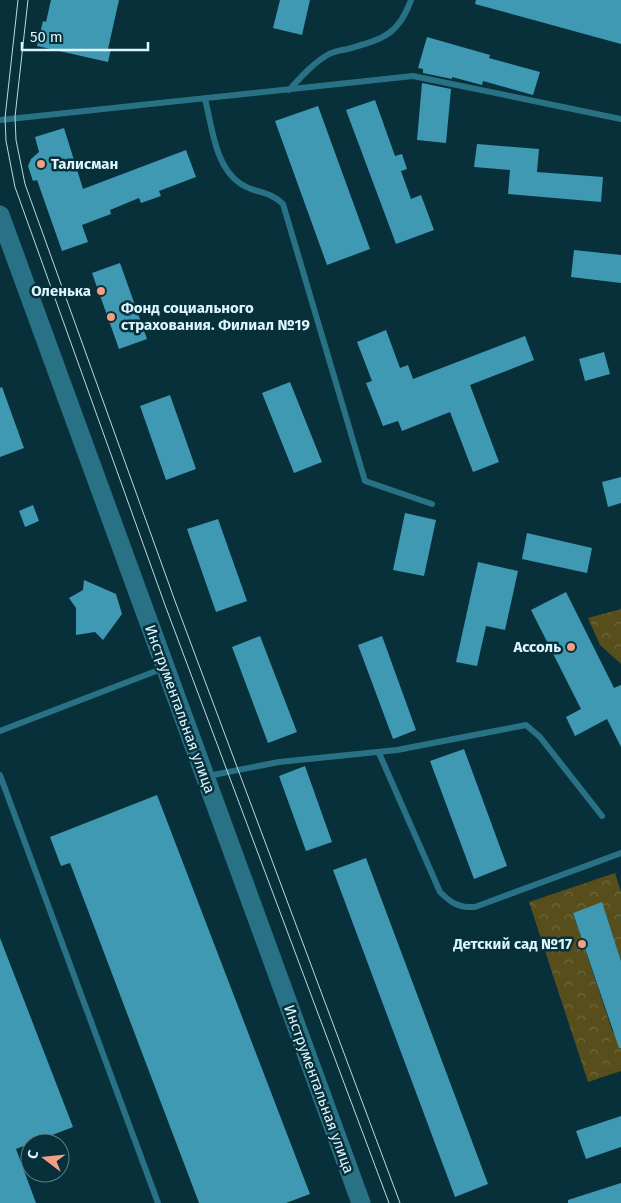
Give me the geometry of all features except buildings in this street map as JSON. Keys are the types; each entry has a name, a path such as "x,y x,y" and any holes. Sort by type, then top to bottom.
{"street":[{"name":"Инструментальная улица","path":"0,214 361,1203"}],"lane":[{"path":"289,90 309,68 330,54 382,39 395,30 405,17 411,0"},
{"path":"0,120 414,76 621,120"},
{"path":"205,99 223,165 241,184 274,195 283,204 365,481 432,504"},
{"path":"0,732 165,667"},
{"path":"205,777 279,762 379,753 526,725 540,737 602,816"},
{"path":"379,753 440,892 450,902 463,908 475,907 621,853"},
{"path":"0,775 158,1203"}],"green space":[{"path":"621,609 621,664 600,645 588,618"},
{"name":"Детский сад №17","path":"615,873 621,892 621,961 602,903 573,913 613,1033 621,1031 621,1071 588,1082 529,902"}],"tram line":[{"path":"18,0 5,118 6,141 15,187 165,605 389,1203"},
{"path":"28,0 15,117 16,140 25,184 175,601 400,1203"}],"place":[{"name":"Талисман","path":"41,164"},
{"name":"Оленька","path":"101,291"},
{"name":"Фонд социального страхования. Филиал №19","path":"111,317"},
{"name":"Ассоль","path":"571,647"},
{"name":"Детский сад №17","path":"582,944"}]}
